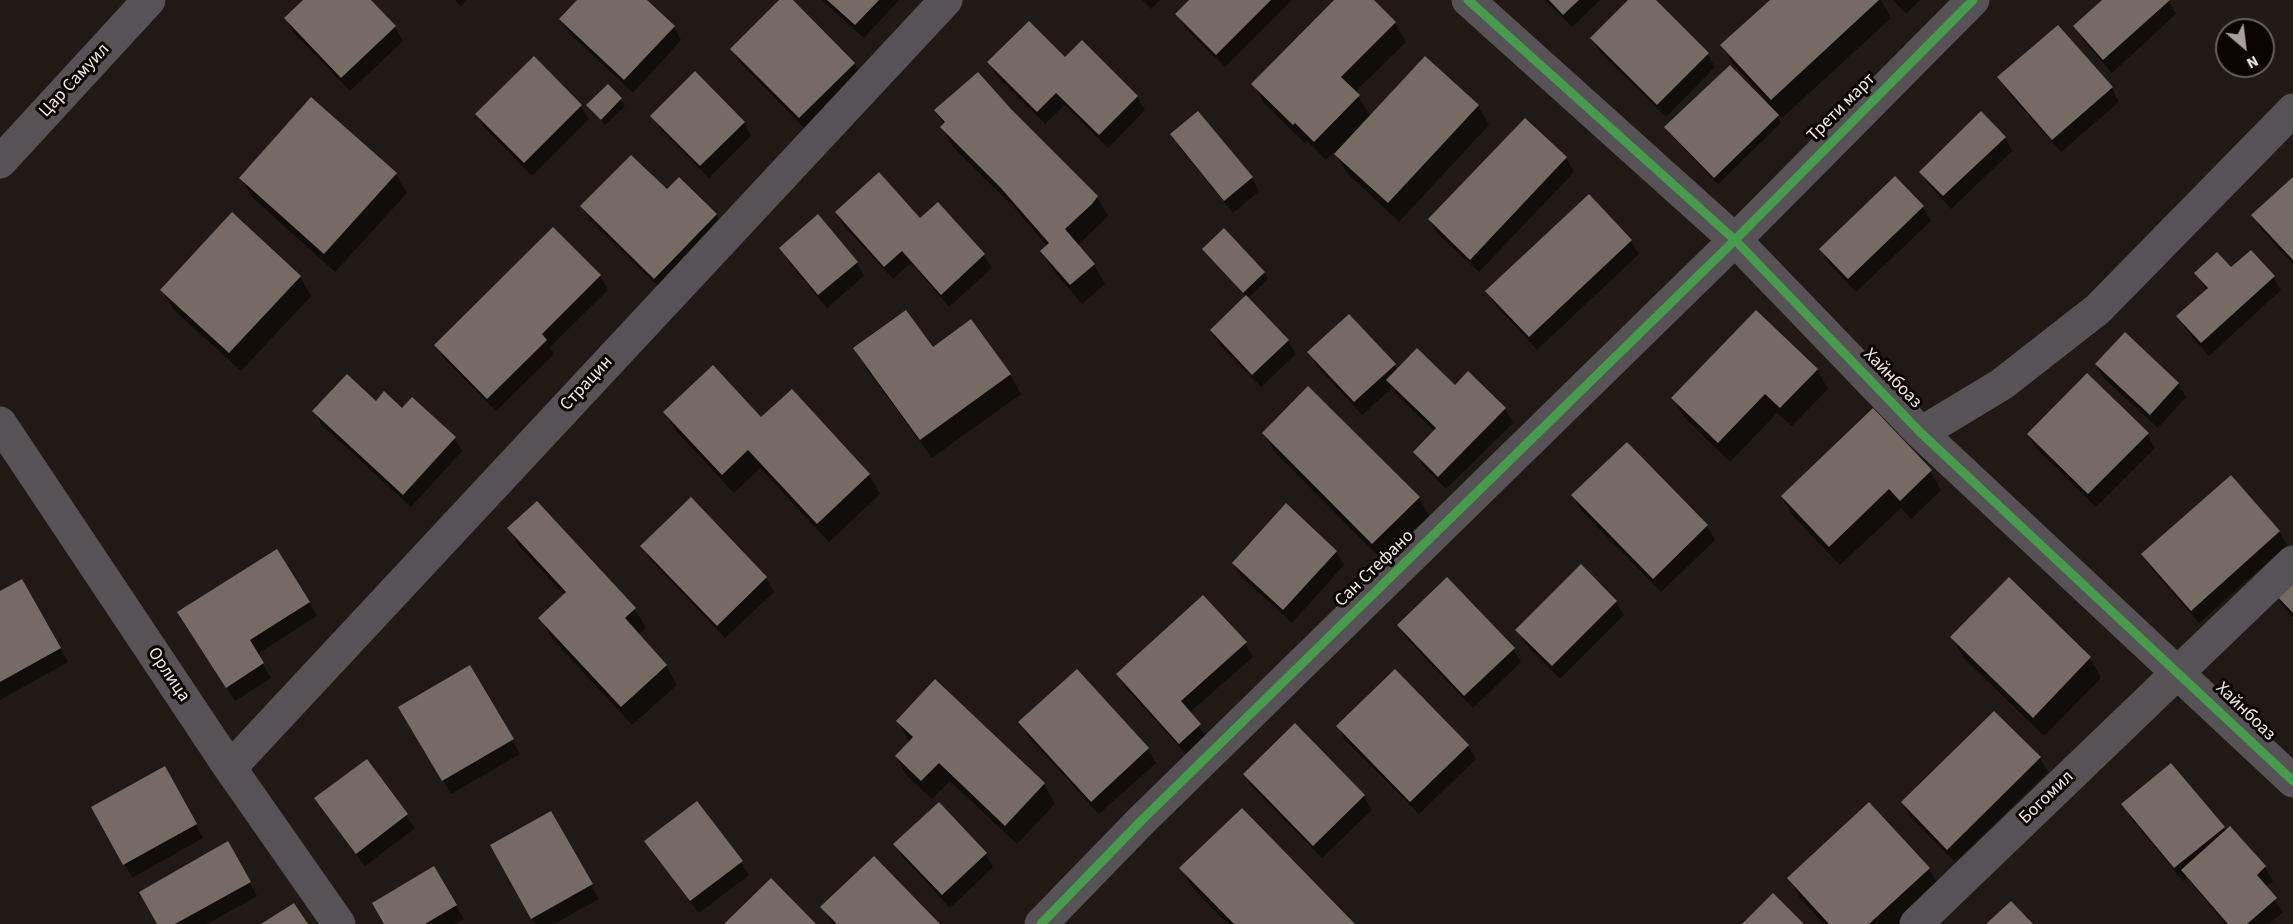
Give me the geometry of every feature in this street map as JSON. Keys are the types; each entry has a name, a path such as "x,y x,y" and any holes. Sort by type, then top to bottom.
{"street":[{"name":"Цар Самуил","path":"0,162 149,0"},
{"name":"Страцин","path":"230,768 946,0"},
{"name":"Хайнбоаз","path":"1468,0 1735,240 1921,433 2293,781"},
{"name":"Трети март","path":"1735,240 1973,0"},
{"path":"1921,433 2002,384 2098,309 2293,110"},
{"name":"Сан Стефано","path":"1041,924 1150,812 1735,240"},
{"name":"Орлица","path":"0,423 230,768 339,924"},
{"name":"Богомил","path":"1916,924 2293,562"}],"building":[{"path":"303,0 371,0 396,26 341,78 284,18"},
{"path":"577,0 647,0 675,26 624,80 559,19"},
{"path":"779,0 793,0 855,63 799,118 730,49"},
{"path":"827,0 879,0 855,25"},
{"path":"1189,0 1271,0 1216,55 1175,14"},
{"path":"1334,0 1374,0 1396,22 1341,77 1360,95 1314,142 1251,84"},
{"path":"1549,0 1579,0 1563,15"},
{"path":"1628,0 1656,0 1709,53 1657,105 1590,38"},
{"path":"1770,0 1879,0 1771,100 1720,45"},
{"path":"2102,0 2170,0 2103,60 2073,26"},
{"path":"1029,21 1065,57 1082,40 1138,96 1099,135 1056,93 1037,112 987,62"},
{"path":"2058,25 2113,87 2052,140 1997,77"},
{"path":"534,56 582,105 524,163 475,114"},
{"path":"1425,56 1479,105 1388,203 1334,154"},
{"path":"1730,65 1779,115 1714,178 1664,127"},
{"path":"695,71 745,122 700,166 650,116"},
{"path":"978,72 1011,109 1098,196 1065,229 1095,264 1070,285 1040,251 1049,243 1000,187 940,127 945,122 934,110"},
{"path":"608,84 622,98 601,120 586,105"},
{"path":"311,97 397,173 324,254 239,178"},
{"path":"1198,111 1253,177 1224,201 1170,134"},
{"path":"1981,111 2006,137 1943,196 1919,172"},
{"path":"1525,118 1567,157 1470,260 1428,219"},
{"path":"631,155 667,189 679,177 717,214 654,279 580,206"},
{"path":"879,172 920,218 938,202 985,254 941,295 902,251 884,267 835,212"},
{"path":"1895,176 1924,206 1848,279 1819,249"},
{"path":"2293,177 2293,260 2251,215"},
{"path":"1589,194 1632,240 1529,337 1485,291"},
{"path":"232,212 301,276 229,353 160,290"},
{"path":"818,214 858,262 818,295 779,248"},
{"path":"553,227 601,275 542,334 547,340 487,399 434,345"},
{"path":"1224,228 1265,272 1243,293 1202,249"},
{"path":"2251,250 2275,276 2201,343 2176,316 2208,288 2194,273 2217,252 2231,267"},
{"path":"1246,295 1289,340 1252,375 1210,330"},
{"path":"906,310 933,347 971,319 1011,374 920,440 853,348"},
{"path":"1756,310 1818,369 1780,408 1765,394 1718,443 1671,398"},
{"path":"1349,314 1396,364 1354,402 1307,352"},
{"path":"2125,332 2179,383 2150,415 2095,364"},
{"path":"1417,348 1455,385 1468,371 1506,408 1438,477 1413,452 1436,428 1386,380"},
{"path":"713,365 761,417 792,389 870,474 817,524 748,450 722,475 663,412"},
{"path":"2087,373 2149,433 2088,494 2027,434"},
{"path":"347,374 376,401 384,391 402,408 412,397 456,437 403,495 312,411"},
{"path":"1308,386 1420,497 1372,544 1262,433"},
{"path":"1873,408 1932,470 1900,501 1889,489 1829,547 1781,496"},
{"path":"1627,442 1708,525 1653,579 1571,495"},
{"path":"2231,475 2280,531 2191,611 2141,554"},
{"path":"691,497 767,577 717,626 640,546"},
{"path":"537,501 636,608 625,618 667,665 621,707 538,618 566,592 507,528"},
{"path":"1286,503 1337,551 1283,610 1232,563"},
{"path":"277,549 310,602 250,640 264,663 226,688 177,612"},
{"path":"1581,564 1617,601 1552,666 1515,630"},
{"path":"2293,574 2293,613 2274,593"},
{"path":"1447,577 1515,648 1464,696 1397,625"},
{"path":"2009,577 2091,657 2033,718 1950,637"},
{"path":"22,579 61,648 0,682 0,591"},
{"path":"1203,595 1247,642 1181,701 1201,724 1179,744 1116,674"},
{"path":"470,665 514,739 442,781 398,707"},
{"path":"1077,669 1149,748 1091,802 1018,722"},
{"path":"1395,669 1469,745 1410,802 1336,726"},
{"path":"935,679 1045,783 1005,826 939,763 921,781 895,756 913,737 896,721"},
{"path":"1994,711 2041,757 1947,850 1901,802"},
{"path":"1295,723 1365,795 1313,846 1243,774"},
{"path":"367,759 408,814 356,854 314,798"},
{"path":"2171,763 2225,827 2174,868 2121,804"},
{"path":"165,766 197,824 123,865 91,807"},
{"path":"697,801 743,861 690,901 644,841"},
{"path":"939,802 987,853 942,895 893,844"},
{"path":"1869,802 1930,868 1869,924 1829,924 1787,878"},
{"path":"1242,808 1355,924 1234,924 1179,868"},
{"path":"551,811 593,884 531,919 490,845"},
{"path":"2230,826 2266,866 2257,875 2277,898 2247,924 2228,924 2181,870"},
{"path":"228,841 251,882 175,924 157,924 139,892"},
{"path":"874,856 940,924 837,924 820,907"},
{"path":"434,866 457,905 425,924 384,924 372,903"},
{"path":"771,878 816,924 724,924"},
{"path":"1773,893 1804,924 1742,924"},
{"path":"2011,901 2033,924 1986,924"},
{"path":"294,903 308,924 261,924"}],"cycle path":[{"path":"1468,0 1735,240 1921,433 2293,781"},
{"path":"1041,924 1142,820 1735,240 1973,0"}]}
